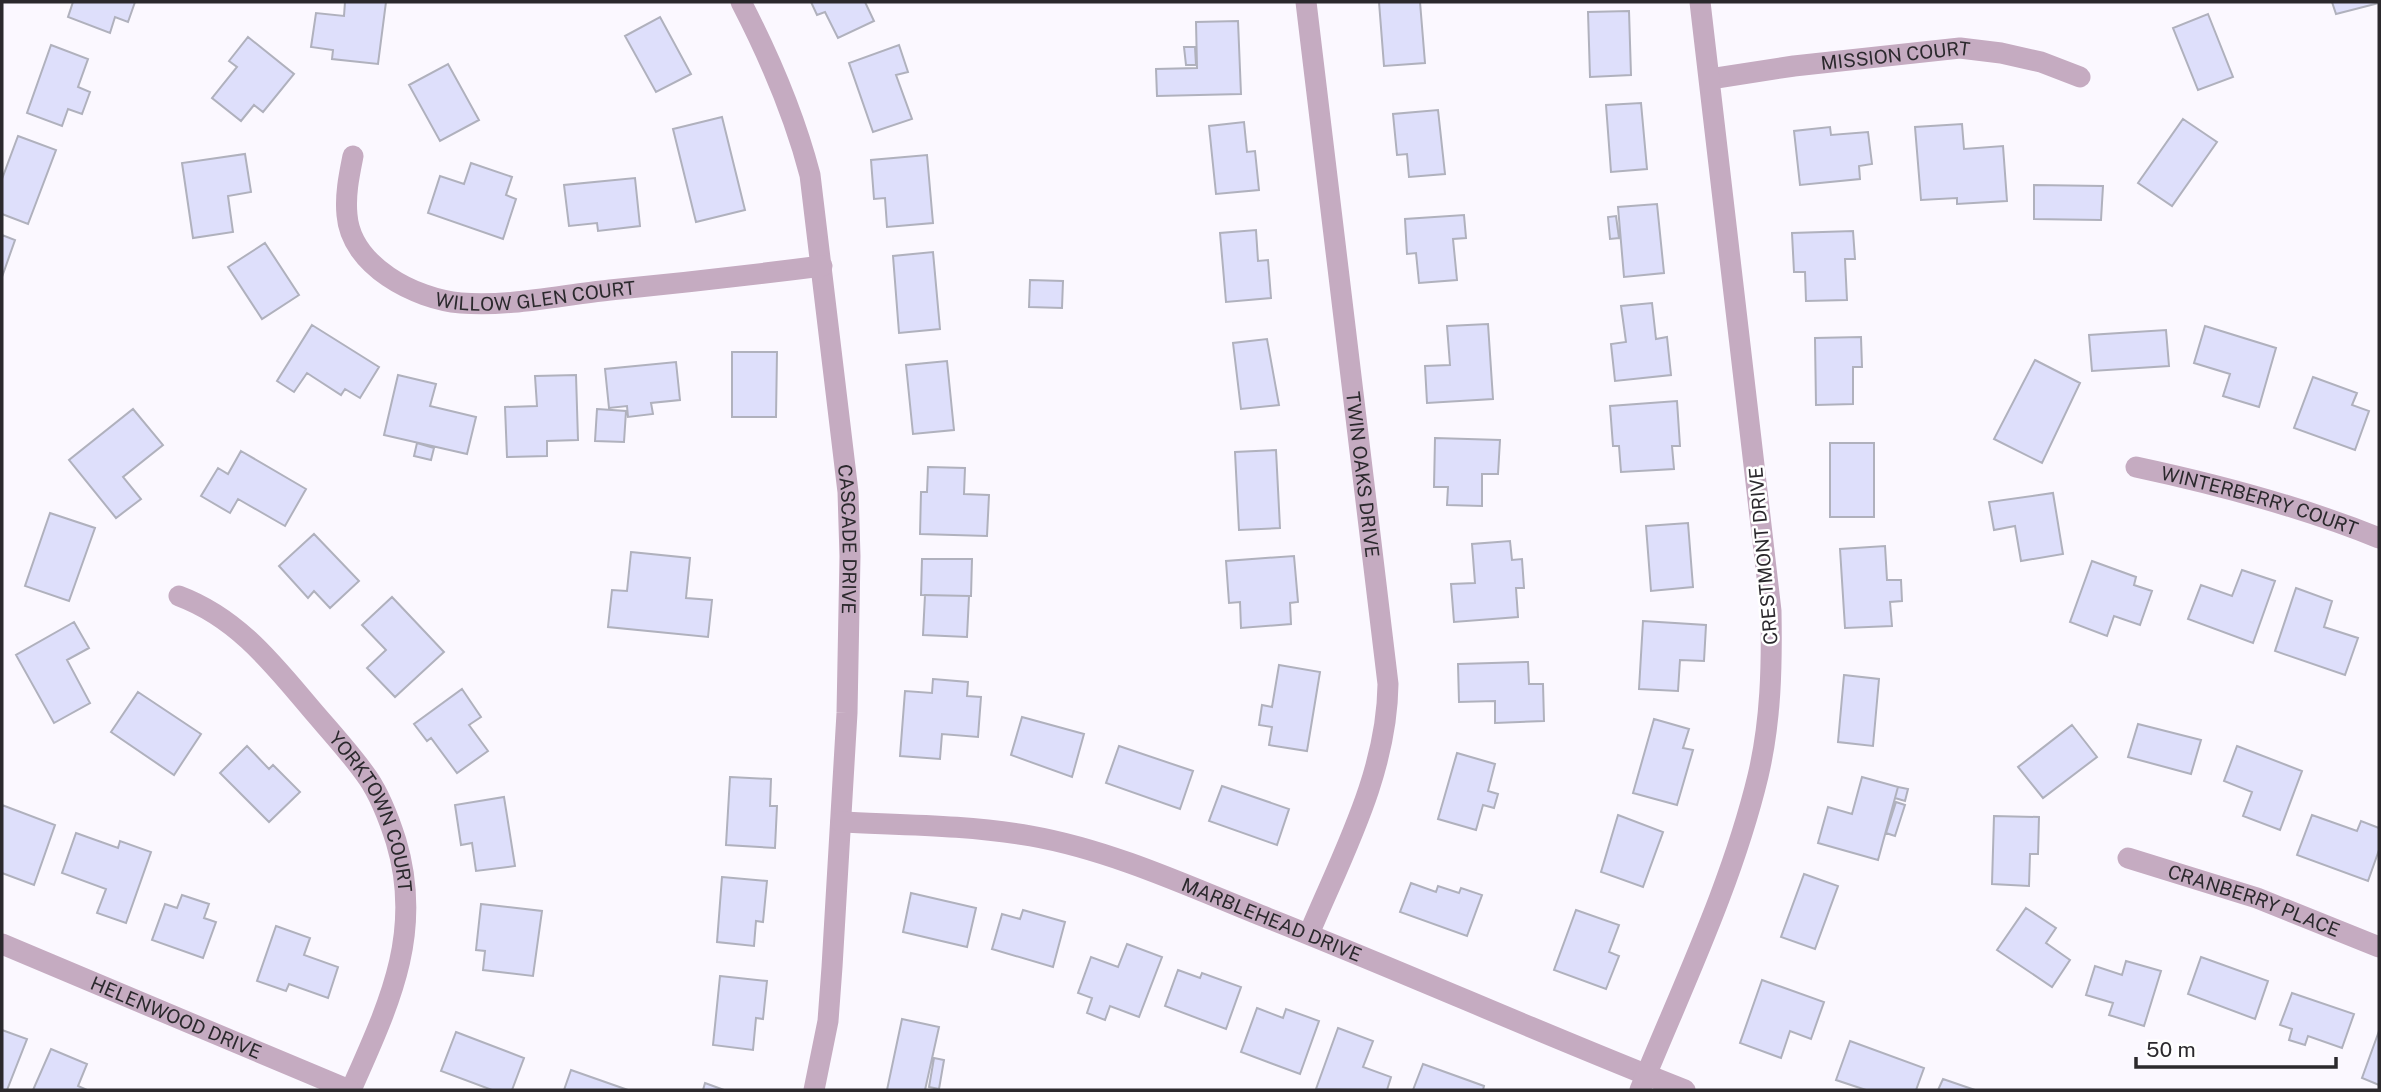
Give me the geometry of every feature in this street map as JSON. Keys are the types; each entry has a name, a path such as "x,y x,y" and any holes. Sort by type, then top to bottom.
{"street":[{"name":"CASCADE DRIVE","path":"741,2 783,90 799,131 810,175 848,492 841,822 828,1021 814,1090"},
{"name":"TWIN OAKS DRIVE","path":"1306,2 1388,684 1388,719 1382,752 1309,934"},
{"name":"CRESTMONT DRIVE","path":"1643,1083 1743,830 1761,760 1772,665 1768,584 1700,2"},
{"name":"MISSION COURT","path":"1710,79 1794,66 1960,48 2041,62 2080,77"},
{"name":"WILLOW GLEN COURT","path":"353,156 347,185 347,217 363,254 379,270 409,289 434,298 461,303 525,301 822,266"},
{"name":"WINTERBERRY COURT","path":"2136,467 2257,495 2329,518 2379,538"},
{"name":"YORKTOWN COURT","path":"179,596 199,603 230,622 268,657 369,779 389,818 403,865 408,902 407,922 399,966 387,1008 350,1090"},
{"name":"MARBLEHEAD DRIVE","path":"841,822 978,828 1072,845 1155,873 1309,934 1643,1083 1685,1090"},
{"name":"CRANBERRY PLACE","path":"2128,858 2257,898 2379,947"},
{"name":"HELENWOOD DRIVE","path":"2,944 350,1090"}],"building":[{"path":"73,2 135,2 128,22 115,17 110,33 68,17"},
{"path":"345,2 386,2 378,64 332,59 333,50 311,47 316,13 344,16"},
{"path":"811,2 865,2 874,21 838,38 825,12 817,15"},
{"path":"1379,2 1420,2 1425,63 1384,66"},
{"path":"2332,2 2379,2 2379,3 2336,14"},
{"path":"1629,11 1631,75 1590,77 1588,12"},
{"path":"2208,14 2233,77 2198,90 2173,28"},
{"path":"660,17 691,74 656,92 625,36"},
{"path":"1238,21 1241,94 1157,96 1156,69 1197,68 1196,22"},
{"path":"248,37 294,74 263,112 254,105 241,121 212,98 237,67 229,61"},
{"path":"51,45 88,59 78,87 90,92 82,114 68,109 62,126 27,113"},
{"path":"899,45 908,72 896,75 912,119 873,132 849,63"},
{"path":"1184,47 1195,47 1196,65 1186,65"},
{"path":"448,64 479,120 440,141 409,85"},
{"path":"1641,103 1647,169 1611,172 1606,105"},
{"path":"1438,110 1445,174 1409,177 1407,154 1397,155 1393,114"},
{"path":"722,117 745,210 696,222 673,129"},
{"path":"2183,119 2217,142 2172,206 2138,183"},
{"path":"1244,122 1247,152 1255,151 1259,190 1216,194 1209,126"},
{"path":"1962,124 1964,149 2003,146 2007,201 1957,204 1957,198 1921,200 1915,127"},
{"path":"1830,127 1831,135 1868,132 1872,164 1859,166 1860,179 1800,185 1794,131"},
{"path":"18,136 56,150 28,224 2,214 2,179"},
{"path":"245,154 251,192 228,196 233,232 193,238 182,163"},
{"path":"927,155 933,223 887,227 885,198 874,199 871,160"},
{"path":"471,163 512,177 506,195 516,199 503,239 428,213 440,176 464,184"},
{"path":"635,178 640,226 598,231 597,223 569,226 564,185"},
{"path":"2034,185 2103,186 2101,220 2034,219"},
{"path":"1657,204 1664,273 1624,277 1618,207"},
{"path":"1464,215 1466,238 1453,239 1457,280 1419,283 1416,253 1407,254 1405,219"},
{"path":"1616,216 1619,238 1610,239 1608,217"},
{"path":"1256,230 1258,261 1268,260 1271,298 1226,302 1220,233"},
{"path":"1853,231 1855,259 1845,259 1847,300 1806,301 1805,272 1794,272 1792,233"},
{"path":"2,235 15,240 2,277"},
{"path":"265,243 299,295 262,319 228,267"},
{"path":"933,252 940,329 899,333 893,256"},
{"path":"1030,280 1063,281 1062,308 1029,307"},
{"path":"1652,303 1656,339 1667,337 1671,375 1615,381 1611,344 1626,342 1621,306"},
{"path":"1488,324 1493,399 1427,403 1425,366 1450,365 1447,326"},
{"path":"312,325 379,367 360,398 345,389 341,395 307,373 294,392 277,381"},
{"path":"2205,326 2276,348 2259,407 2223,396 2230,374 2194,363"},
{"path":"2166,330 2169,366 2092,371 2089,335"},
{"path":"1861,337 1862,367 1853,367 1853,404 1816,405 1815,338"},
{"path":"1267,339 1279,405 1241,409 1233,343"},
{"path":"732,352 777,352 776,417 732,417"},
{"path":"2035,360 2080,383 2042,463 1994,439"},
{"path":"947,361 954,430 913,434 906,365"},
{"path":"676,362 680,400 651,403 653,414 628,417 627,406 609,408 605,369"},
{"path":"398,375 436,384 430,406 476,417 467,454 384,435"},
{"path":"576,375 578,440 547,441 547,456 507,457 505,407 537,406 535,376"},
{"path":"2313,377 2357,393 2352,405 2369,411 2355,450 2294,428"},
{"path":"1677,401 1680,446 1672,446 1674,469 1621,472 1619,446 1613,446 1610,406"},
{"path":"133,409 163,445 123,477 141,499 116,518 69,460"},
{"path":"597,409 626,411 624,442 595,441"},
{"path":"1435,438 1500,440 1498,474 1482,474 1482,506 1447,505 1448,487 1434,487"},
{"path":"417,443 434,448 431,460 414,456"},
{"path":"1830,443 1874,443 1874,517 1830,517"},
{"path":"1276,450 1280,528 1239,530 1235,452"},
{"path":"241,451 306,489 285,526 238,499 230,513 201,496 218,468 228,474"},
{"path":"928,467 965,468 964,494 989,495 987,536 920,534 921,492 927,492"},
{"path":"2053,493 2063,554 2021,561 2015,526 1994,530 1989,502"},
{"path":"50,513 95,528 69,601 25,586"},
{"path":"1688,523 1693,587 1651,591 1646,526"},
{"path":"314,534 359,581 330,608 314,591 308,598 279,566"},
{"path":"1510,541 1512,560 1522,559 1524,588 1516,588 1518,617 1454,622 1451,584 1475,583 1472,544"},
{"path":"1885,546 1887,580 1901,580 1902,601 1890,602 1892,626 1845,628 1840,549"},
{"path":"631,552 690,558 686,598 712,600 708,637 608,627 612,590 627,591"},
{"path":"1294,556 1298,602 1290,603 1291,624 1241,628 1240,602 1229,603 1226,561"},
{"path":"922,559 972,559 971,596 921,595"},
{"path":"2092,561 2136,577 2134,585 2152,591 2140,625 2114,616 2107,636 2070,622"},
{"path":"2242,570 2275,581 2253,643 2188,619 2201,585 2232,596"},
{"path":"2296,588 2332,601 2324,627 2358,638 2345,675 2275,651"},
{"path":"925,595 969,596 967,637 923,635"},
{"path":"392,597 444,652 395,697 367,668 386,650 362,625"},
{"path":"1643,621 1706,625 1704,661 1680,660 1678,691 1639,689"},
{"path":"74,622 89,648 67,660 90,703 54,723 16,655"},
{"path":"1528,662 1529,684 1543,684 1544,721 1495,723 1495,701 1459,702 1458,664"},
{"path":"1279,665 1320,672 1307,751 1269,745 1272,727 1259,725 1262,705 1272,707"},
{"path":"1844,675 1879,679 1873,746 1838,742"},
{"path":"933,679 968,682 967,696 981,697 978,737 942,734 940,759 900,756 905,691 932,693"},
{"path":"462,689 481,717 469,725 488,751 457,773 431,738 427,741 414,724"},
{"path":"138,692 201,734 174,775 111,732"},
{"path":"1022,717 1084,734 1072,777 1011,755"},
{"path":"1654,719 1689,729 1683,748 1693,750 1677,805 1633,793"},
{"path":"2138,724 2201,740 2191,774 2128,757"},
{"path":"2072,725 2097,757 2043,798 2018,767"},
{"path":"247,746 269,769 273,765 300,792 269,822 220,773"},
{"path":"1119,746 1193,771 1180,809 1106,783"},
{"path":"2237,746 2302,771 2280,830 2243,816 2252,792 2224,781"},
{"path":"1457,753 1495,764 1488,791 1498,794 1494,808 1483,805 1476,830 1438,819"},
{"path":"730,777 771,779 770,806 777,806 775,848 726,845"},
{"path":"1862,777 1898,787 1878,860 1818,843 1828,807 1852,814"},
{"path":"1222,786 1289,809 1277,845 1209,821"},
{"path":"1898,787 1908,789 1905,801 1895,798"},
{"path":"504,797 515,866 476,871 472,843 461,845 455,805"},
{"path":"1896,802 1905,805 1895,836 1886,833"},
{"path":"2,805 55,825 34,885 2,873"},
{"path":"1618,815 1663,832 1643,887 1601,872"},
{"path":"2312,815 2357,831 2361,821 2379,828 2379,850 2368,881 2297,855"},
{"path":"1994,816 2039,817 2038,854 2030,854 2029,886 1992,884"},
{"path":"76,833 118,848 120,841 151,852 126,923 97,913 106,889 62,873"},
{"path":"1804,874 1838,886 1815,949 1781,937"},
{"path":"722,877 767,881 763,922 756,921 754,946 717,942"},
{"path":"1411,883 1436,892 1438,886 1459,893 1461,888 1482,895 1467,936 1400,912"},
{"path":"911,893 976,908 967,947 903,932"},
{"path":"182,895 209,904 204,918 216,922 203,958 152,940 165,904 177,908"},
{"path":"481,904 542,911 533,976 483,970 485,951 476,950"},
{"path":"2026,908 2056,928 2046,943 2070,960 2052,987 1997,950"},
{"path":"1023,910 1065,922 1053,967 992,949 1002,914 1020,919"},
{"path":"1576,910 1619,925 1609,952 1619,956 1606,989 1554,970"},
{"path":"276,926 310,938 304,955 338,967 328,998 289,984 286,991 257,981"},
{"path":"1127,944 1162,957 1139,1017 1110,1006 1105,1020 1087,1013 1092,998 1078,993 1091,957 1118,967"},
{"path":"2201,957 2268,981 2255,1019 2188,994"},
{"path":"2126,961 2161,971 2144,1026 2109,1015 2113,1003 2086,995 2095,966 2122,975"},
{"path":"1178,970 1200,978 1202,973 1241,987 1226,1029 1165,1006"},
{"path":"720,976 767,981 763,1019 756,1018 753,1050 713,1045"},
{"path":"1762,980 1824,1002 1811,1039 1790,1031 1781,1058 1740,1043"},
{"path":"2292,993 2354,1014 2342,1048 2308,1036 2305,1045 2289,1040 2292,1029 2280,1025"},
{"path":"1257,1008 1283,1018 1286,1009 1319,1021 1300,1074 1241,1052"},
{"path":"902,1019 939,1027 925,1090 887,1090"},
{"path":"1338,1028 1373,1041 1363,1067 1391,1077 1387,1090 1316,1089"},
{"path":"2,1030 27,1039 7,1090 2,1090"},
{"path":"2379,1031 2379,1085 2362,1078"},
{"path":"456,1032 524,1058 512,1090 492,1090 441,1071"},
{"path":"1850,1041 1924,1068 1916,1090 1866,1090 1836,1080"},
{"path":"51,1049 87,1064 78,1086 87,1090 33,1090"},
{"path":"934,1058 944,1060 939,1089 929,1087"},
{"path":"1423,1064 1484,1086 1483,1090 1413,1090"},
{"path":"571,1070 628,1090 564,1090"},
{"path":"1943,1079 1975,1090 1938,1090"},
{"path":"705,1083 724,1090 703,1090"}]}
